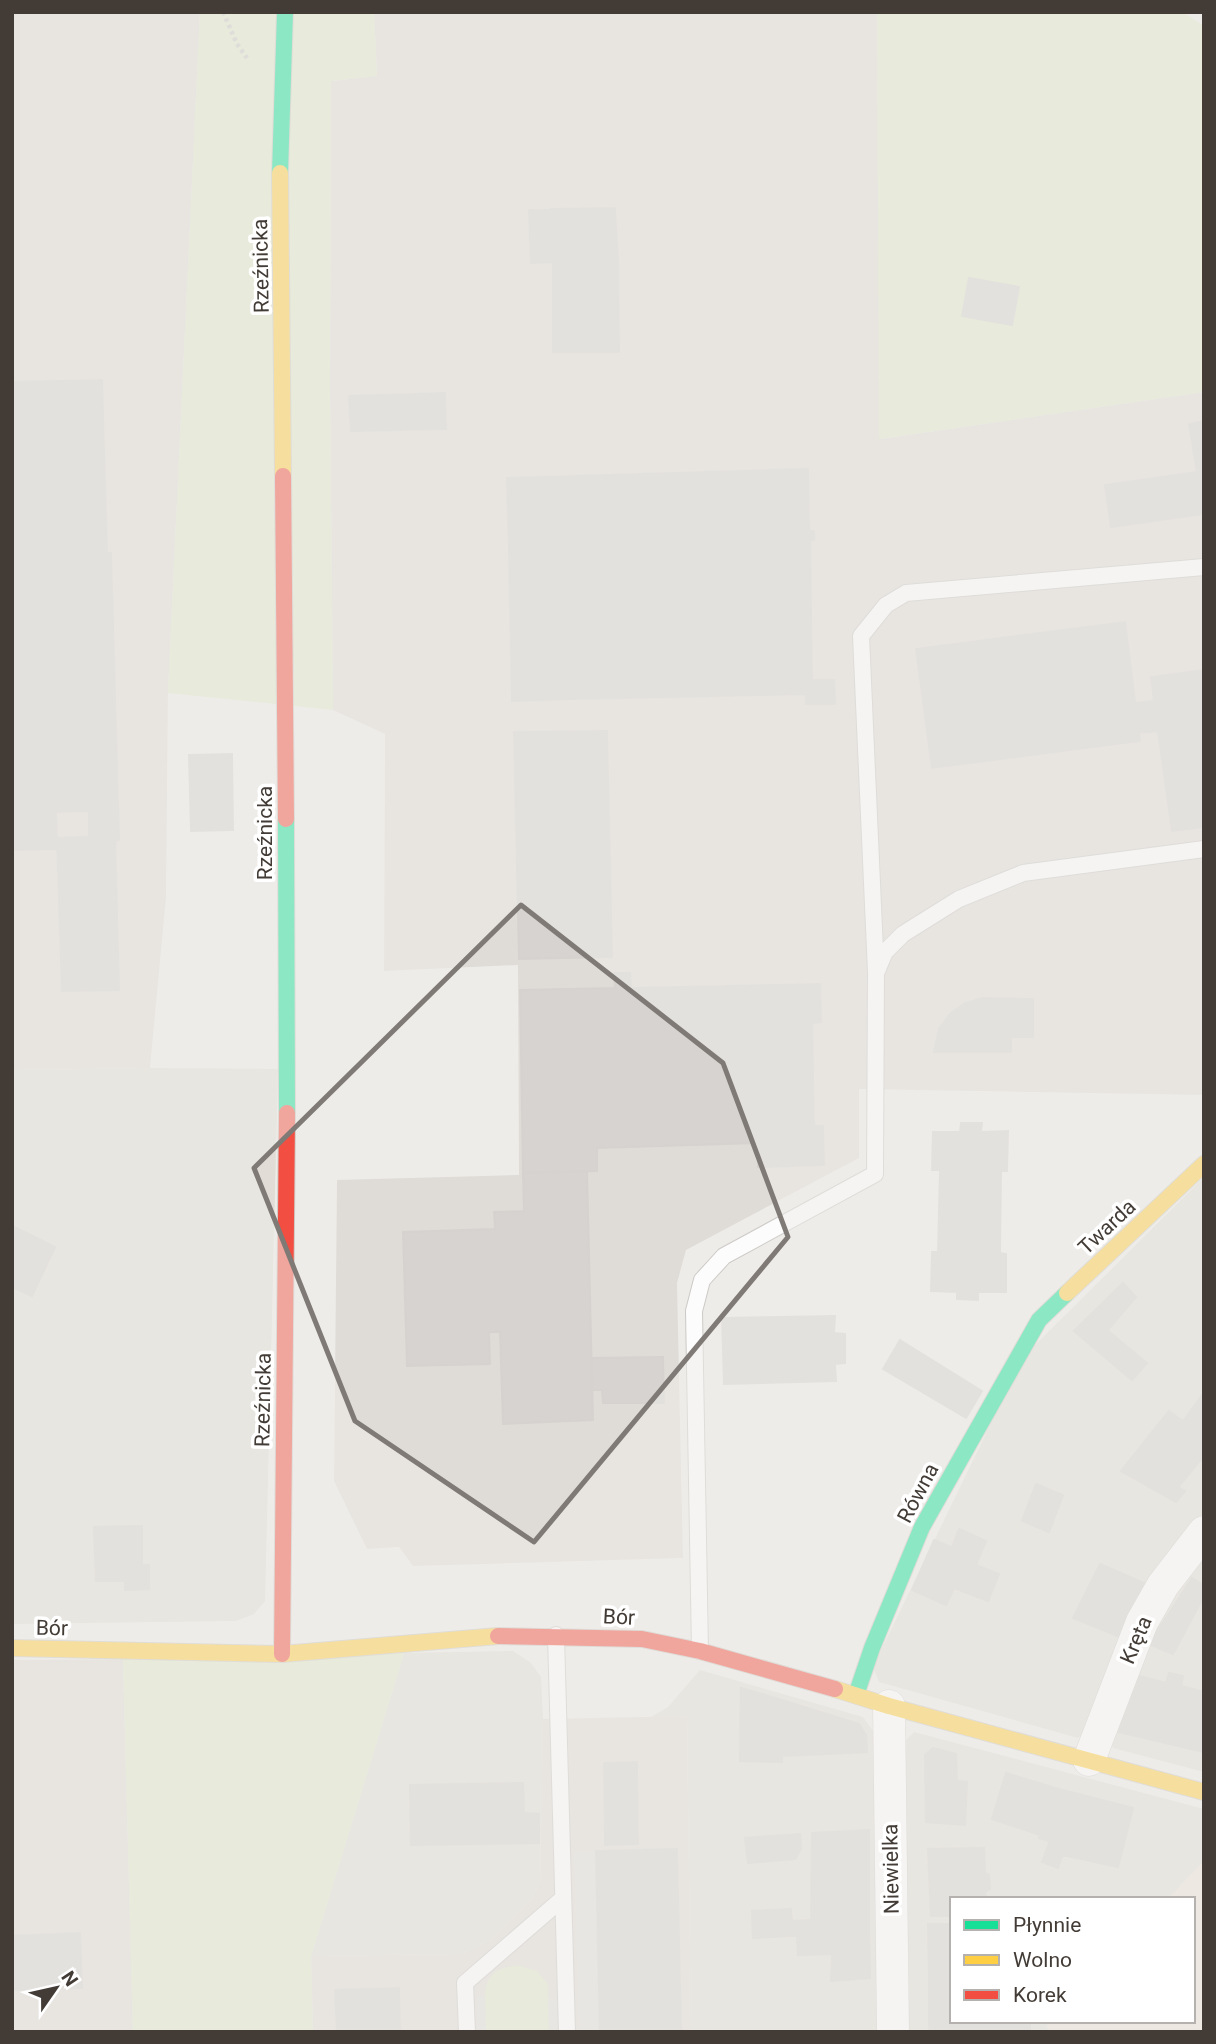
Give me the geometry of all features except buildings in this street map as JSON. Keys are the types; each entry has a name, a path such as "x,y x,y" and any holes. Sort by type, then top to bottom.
{"street":[{"name":"Rzeźnicka","path":"282,1654 288,1013 280,128 285,12"},
{"name":"Twarda","path":"1039,1320 1204,1164"},
{"name":"Równa","path":"856,1695 872,1648 922,1527 1039,1320"},
{"name":"Kręta","path":"1089,1760 1142,1622 1163,1585 1204,1532"},
{"name":"Bór","path":"12,1648 282,1654 504,1635 642,1639 700,1651 1204,1792"},
{"name":"Niewielka","path":"889,1706 893,2032"}],"lane":[{"path":"700,1651 694,1311 702,1280 724,1256 875,1174 876,973 861,636 886,605 906,593 1204,567"},
{"path":"876,973 885,952 903,934 959,899 1023,873 1204,849"},
{"path":"556,1635 567,2032"},
{"path":"467,2032 465,1983 562,1899"}],"highlighted area":[{"path":"521,905 723,1063 788,1237 534,1542 355,1421 254,1168"}],"shaded area":[{"path":"12,12 200,12 168,693 166,897 150,1068 12,1070"},
{"path":"374,12 877,12 880,439 1204,392 1204,1095 859,1089 859,1158 686,1250 677,1283 683,1558 413,1566 399,1547 367,1549 334,1481 337,1180 519,1175 518,965 384,971 385,734 333,710 331,81 377,76"},
{"path":"278,1069 265,1601 254,1614 236,1621 12,1624 12,1070"},
{"path":"1204,1177 1204,1512 1155,1576 1092,1728 1078,1738 879,1682 873,1667 1023,1357"},
{"path":"1204,1552 1204,1772 1113,1748 1108,1733 1155,1619"},
{"path":"513,1651 530,1662 541,1677 543,1719 540,1882 531,1900 492,1939 462,1954 311,1956 404,1653"},
{"path":"123,1659 133,2032 12,2032 12,1660"},
{"path":"700,1670 863,1717 873,1731 876,1738 882,2032 691,2032 687,1716 651,1717 668,1707"},
{"path":"687,1716 691,2032 313,2032 311,1956 462,1954 492,1939 531,1900 540,1882 543,1719"},
{"path":"914,1732 1204,1809 1204,1861 1170,1897 950,1897 950,2023 1049,2023 1047,2026 1049,2032 909,2032 904,1742"},
{"path":"574,1851 596,1851 600,2032 579,2032"},
{"path":"1204,1861 1204,2032 1049,2032 1047,2026 1049,2023 1195,2023 1195,1897 1170,1897"},
{"path":"477,1996 485,1996 486,2032 477,2032"},
{"path":"548,1999 557,1999 558,2032 549,2032"}],"green space":[{"path":"200,12 374,12 377,76 331,81 333,710 168,693"},
{"path":"877,12 1183,12 1204,26 1204,392 879,439"},
{"path":"404,1653 311,1956 313,2032 133,2032 123,1659"},
{"path":"520,1966 537,1971 548,1984 549,2032 486,2032 485,1997 490,1978 506,1967"}],"traffic: fast":[{"path":"280,173 285,12"},
{"path":"286,819 287,1113"},
{"path":"856,1695 872,1648 922,1527 1039,1320 1067,1293"}],"traffic: slow":[{"path":"280,173 283,476"},
{"path":"1067,1293 1204,1164"},
{"path":"12,1648 282,1654 498,1636"},
{"path":"835,1689 1204,1792"}],"traffic: jam":[{"path":"283,476 286,819"},
{"path":"282,1654 287,1113"},
{"path":"498,1636 642,1639 700,1651 835,1689"}]}
